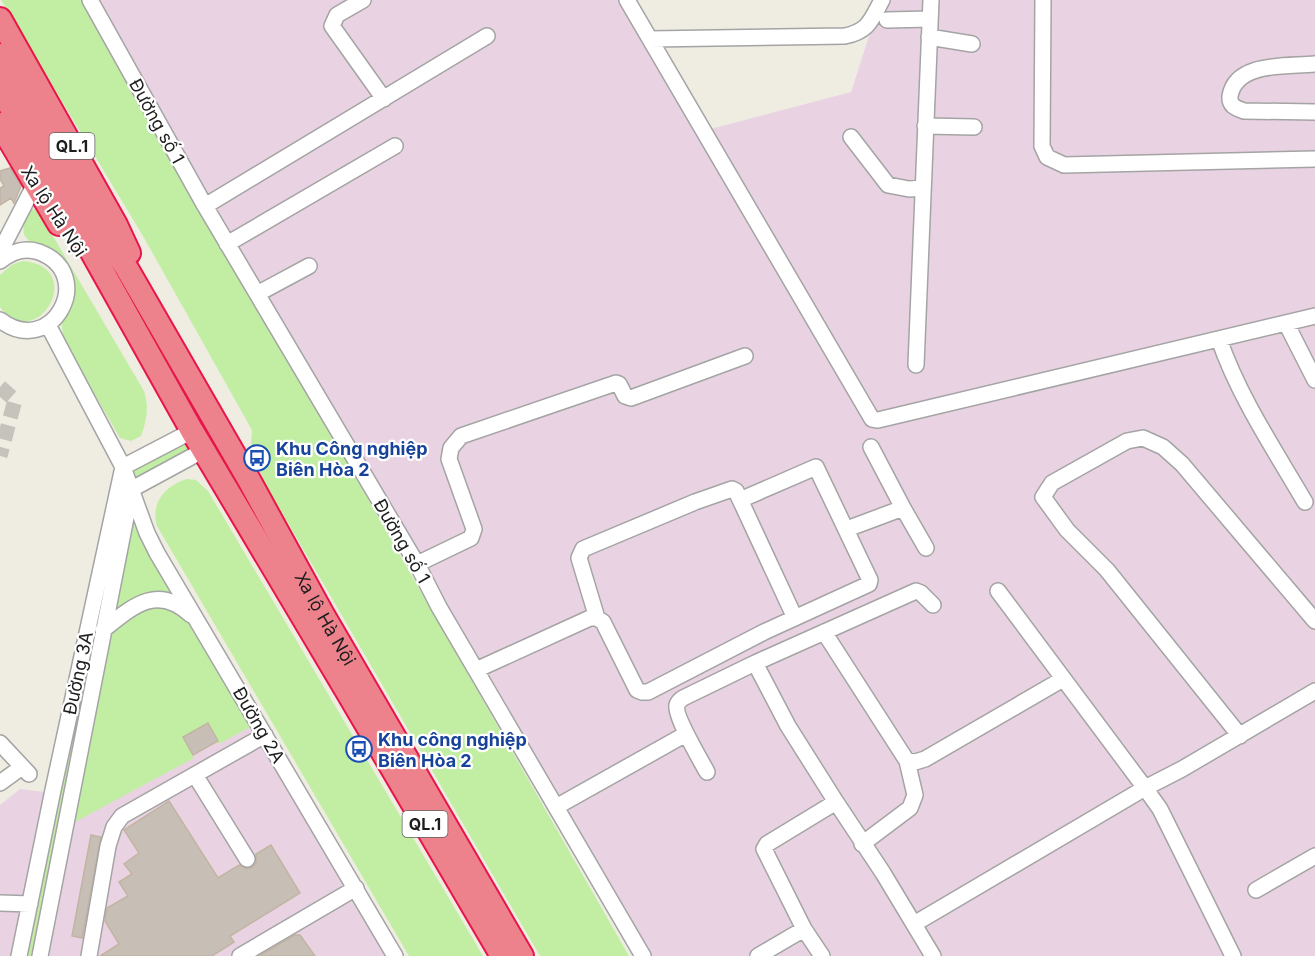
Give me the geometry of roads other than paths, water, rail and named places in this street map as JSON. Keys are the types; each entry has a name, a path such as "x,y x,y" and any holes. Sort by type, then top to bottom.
{"highway":[{"name":"Xa lộ Hà Nội","path":"0,19 116,225 129,251 133,279"},
{"name":"QL.1","path":"0,55 90,232"},
{"name":"QL.1","path":"0,87 90,232"},
{"name":"Xa lộ Hà Nội","path":"0,124 69,241 114,294"},
{"name":"Xa lộ Hà Nội","path":"90,232 133,279 249,480 322,613 522,956"},
{"name":"Xa lộ Hà Nội","path":"90,232 114,294 192,431"},
{"name":"QL.1","path":"192,431 204,450"},
{"name":"Xa lộ Hà Nội","path":"204,450 502,956"}],"street":[{"name":"Đường số 1","path":"90,0 205,206 417,564 476,670 643,956"},
{"path":"363,0 337,15 332,26 384,99"},
{"path":"627,0 872,419 878,420 1315,316"},
{"path":"650,39 845,36 859,33 868,27 882,0"},
{"path":"916,365 931,0"},
{"path":"1043,0 1042,146 1047,157 1064,165 1315,159"},
{"path":"887,20 930,19"},
{"path":"205,206 487,36"},
{"path":"929,38 972,44"},
{"path":"1315,64 1261,69 1242,75 1232,88 1229,100 1233,107 1244,111 1315,112"},
{"path":"925,126 974,127"},
{"path":"851,137 888,185 909,189 922,188"},
{"path":"227,244 395,147"},
{"path":"0,340 4,323 28,331 48,325 65,303 67,290 65,276 58,264 35,251 3,250 35,184"},
{"path":"257,294 309,266"},
{"path":"1286,323 1315,380"},
{"path":"48,325 123,467 192,431"},
{"path":"1219,339 1230,369 1248,404 1305,502"},
{"path":"417,564 471,538 473,534 474,529 449,459 451,448 461,436 616,383 619,384 625,396 631,398 745,356"},
{"path":"1240,736 1107,570 1067,530 1043,497 1052,483 1127,441 1143,438 1163,447 1182,464 1315,621"},
{"path":"871,447 926,548"},
{"path":"132,489 204,450"},
{"path":"476,670 590,618 597,618 603,622 637,690 648,692 764,632 869,584 870,580 816,466 740,500"},
{"name":"Đường 2A","path":"123,467 147,533 356,888 392,955"},
{"name":"Đường 3A","path":"19,956 123,467"},
{"name":"Đường 3A","path":"40,956 132,489"},
{"path":"597,618 579,558 583,549 732,489 736,491 795,618"},
{"path":"847,529 903,508"},
{"path":"707,772 686,734 676,709 677,703 682,698 916,591 933,605"},
{"path":"998,591 1160,809 1233,956"},
{"path":"103,630 129,608 160,599 176,603 201,625"},
{"path":"824,632 907,761 915,795 910,808 862,844"},
{"path":"755,663 788,726 933,956"},
{"path":"907,761 915,762 925,759 1063,679"},
{"path":"914,924 1144,788 1182,770 1315,691"},
{"path":"556,807 686,734"},
{"path":"89,956 108,846 114,827 122,816 266,735"},
{"path":"0,743 25,770 0,783"},
{"path":"195,775 247,859"},
{"path":"822,956 804,929 764,849 768,844 836,802"},
{"path":"1256,890 1315,856"},
{"path":"240,956 356,888"},
{"path":"0,903 30,904"},
{"path":"758,956 804,929"}],"tunnel":[{"path":"0,387 15,400 0,456"}],"place":[{"name":"Khu Công nghiệp Biên Hòa 2","path":"257,458"},
{"name":"Khu công nghiệp Biên Hòa 2","path":"359,749"}]}
